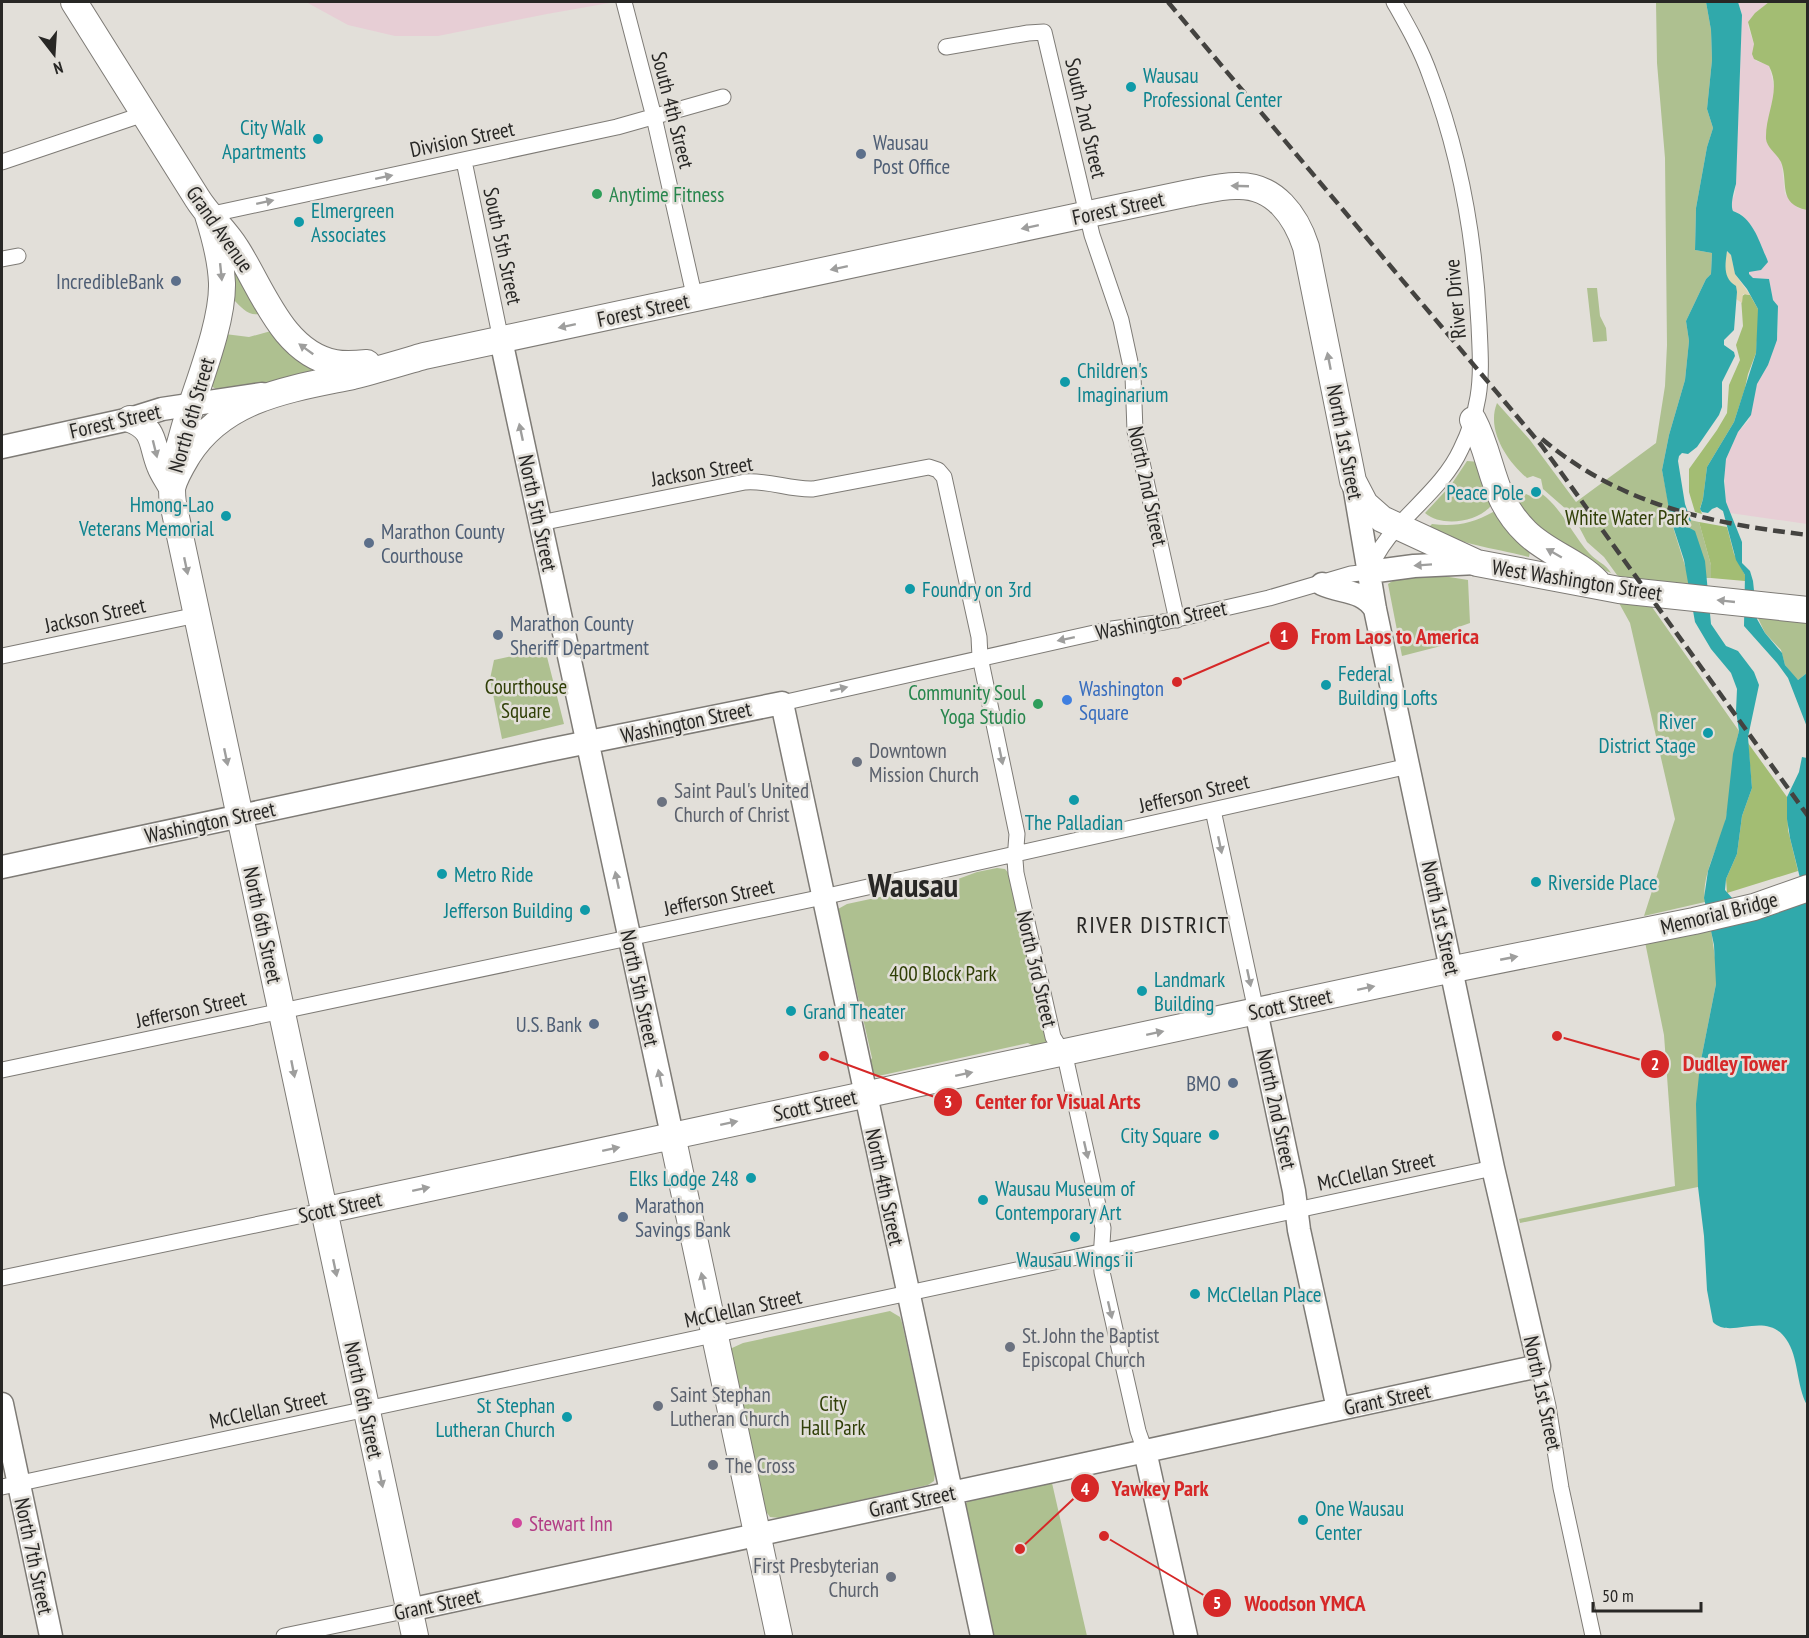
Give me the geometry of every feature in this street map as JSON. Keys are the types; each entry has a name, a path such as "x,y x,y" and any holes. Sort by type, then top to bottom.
{"main road":[{"name":"Grand Avenue","path":"74,2 208,215 231,241 282,326 294,340 321,359 343,364 424,356"},
{"name":"Forest Street","path":"279,392 362,374 424,356 1204,190 1240,185 1261,190 1275,197 1282,204"},
{"name":"North 1st Street","path":"1282,204 1297,222 1306,246 1353,481"},
{"name":"North 6th Street","path":"208,215 220,264 221,298 212,338 177,454 171,488 322,1211 415,1636"},
{"path":"171,488 192,449 212,425 243,406 279,392"},
{"path":"130,419 143,425 149,432 161,469 171,488"},
{"path":"1473,420 1481,437 1497,491 1515,520 1536,541 1584,570 1602,587"},
{"name":"West Washington Street","path":"1353,481 1368,508 1382,519 1397,528 1477,563 1602,587 1808,610"},
{"name":"Memorial Bridge","path":"1629,934 1754,907 1808,888"},
{"name":"Scott Street","path":"322,1211 1452,969 1629,934"},
{"name":"North 5th Street","path":"672,1136 779,1636"}],"street":[{"name":"South 4th Street","path":"624,2 654,117 695,298"},
{"name":"River Drive","path":"1368,572 1377,553 1447,473 1460,452 1473,420 1479,389 1480,348 1475,270 1465,203 1435,88 1416,43 1394,2"},
{"name":"South 2nd Street","path":"946,47 1044,32 1087,214"},
{"name":"Division Street","path":"208,215 464,161 654,117 723,97"},
{"path":"2,162 144,114"},
{"name":"South 5th Street","path":"464,161 501,340"},
{"name":"North 2nd Street","path":"1087,214 1096,248 1122,320 1133,376 1135,431 1177,620"},
{"path":"2,259 18,256"},
{"name":"North 5th Street","path":"501,340 672,1136"},
{"name":"Forest Street","path":"2,447 130,419 154,411 279,392"},
{"name":"Jackson Street","path":"540,524 745,482 764,481 801,489 813,489 924,468 934,468 941,473"},
{"name":"North 3rd Street","path":"941,473 947,486 980,641 980,657 1017,834 1016,873 1053,1037 1063,1053 1103,1228 1101,1263 1104,1282 1138,1431 1145,1451 1186,1636"},
{"name":"North 1st Street","path":"1353,481 1375,609 1493,1168 1548,1406 1561,1488 1593,1636"},
{"name":"West Washington Street","path":"1368,572 1414,566 1477,563"},
{"name":"Washington Street","path":"2,867 239,815 782,703 1112,629 1177,620 1322,584 1351,574 1368,572"},
{"path":"1322,584 1356,594 1370,602 1375,609"},
{"name":"Jackson Street","path":"2,656 197,615"},
{"name":"North 4th Street","path":"782,703 982,1636"},
{"name":"Jefferson Street","path":"2,1070 823,897 1409,766"},
{"name":"North 2nd Street","path":"1213,810 1338,1409"},
{"name":"McClellan Street","path":"10,1485 1493,1168"},
{"name":"Scott Street","path":"2,1278 322,1211"},
{"name":"Grant Street","path":"284,1636 1539,1366"},
{"name":"North 7th Street","path":"2,1404 10,1485 51,1636"}],"shaded area":[{"path":"306,2 615,2 438,36 395,36 348,25"},
{"path":"1738,2 1769,2 1748,22 1754,44 1753,54 1756,61 1769,65 1775,91 1767,129 1767,143 1780,159 1785,194 1798,208 1807,210 1807,524 1730,513 1726,502 1724,470 1726,459 1738,432 1749,420 1757,383 1768,365 1778,334 1778,306 1773,300 1769,279 1753,278 1748,272 1762,267 1767,259 1751,226 1741,214 1733,211 1731,207 1735,194 1742,15"}],"green space":[{"name":"White Water Park","path":"1656,2 1706,2 1711,30 1712,60 1707,109 1713,128 1707,147 1696,208 1695,250 1712,253 1711,274 1706,279 1686,321 1689,341 1685,380 1669,435 1662,470 1673,527 1695,598 1648,593 1617,575 1604,557 1587,542 1567,510 1543,489 1541,479 1533,476 1527,478 1512,463 1500,444 1494,424 1497,403 1530,440 1576,502 1656,443 1665,386 1667,345 1665,158 1657,63"},
{"path":"1769,2 1807,2 1807,210 1791,203 1786,191 1781,162 1766,139 1774,93 1773,75 1769,66 1754,59 1752,54 1754,44 1748,22"},
{"path":"235,267 259,314 248,312 234,300 233,268"},
{"path":"1587,288 1597,288 1600,316 1606,328 1607,341 1593,342"},
{"path":"1745,294 1750,295 1758,309 1756,353 1734,422 1707,467 1700,508 1702,514 1695,512 1689,492 1689,469 1727,413 1729,385 1740,360 1736,345 1743,326 1741,297"},
{"path":"271,331 287,352 311,367 312,374 219,394 211,386 225,334 249,337"},
{"path":"1467,461 1480,462 1493,503 1480,515 1461,521 1432,518 1425,513 1451,485"},
{"path":"1541,493 1556,507 1589,553 1611,573 1564,553 1515,502 1518,497 1526,494 1533,497"},
{"path":"1493,512 1498,513 1530,552 1529,557 1465,542 1429,527 1432,524 1464,523"},
{"path":"1690,520 1699,522 1711,565 1711,578 1706,578 1689,529 1685,524"},
{"path":"1699,522 1727,527 1734,554 1745,575 1745,581 1711,578 1711,565"},
{"path":"1443,576 1468,580 1470,623 1453,629 1441,646 1402,656 1388,584 1400,578"},
{"path":"1619,603 1652,607 1739,731 1726,818 1708,870 1705,902 1644,916 1675,819 1630,623"},
{"path":"1757,616 1807,621 1807,673 1798,680 1785,665 1781,650 1765,633"},
{"name":"Courthouse Square","path":"545,649 564,724 502,739 490,679 494,660"},
{"path":"1748,743 1787,797 1788,830 1798,871 1727,893 1726,879 1737,854 1742,816 1752,788"},
{"name":"400 Block Park","path":"997,868 1005,869 1010,875 1047,1041 1040,1045 1035,1046 1028,1043 878,1076 872,1073 868,1064 872,1058 838,909 847,904 950,882 977,872"},
{"path":"1711,929 1716,984 1700,1065 1698,1187 1520,1223 1519,1219 1675,1186 1664,1035 1645,942"},
{"name":"City Hall Park","path":"890,1311 900,1317 902,1323 935,1473 934,1481 928,1485 780,1518 770,1517 765,1510 732,1348 743,1343"},
{"path":"1052,1483 1087,1636 992,1636 965,1504 969,1501"}],"sand":[{"path":"1726,251 1731,255 1735,274 1750,295 1743,294 1742,303 1736,299 1737,292 1725,275"}],"water":[{"path":"1706,2 1738,2 1742,15 1736,184 1732,208 1750,225 1768,262 1761,270 1749,272 1749,274 1753,278 1769,279 1773,300 1778,306 1777,340 1768,365 1757,384 1751,415 1738,432 1726,459 1724,481 1726,502 1742,542 1742,563 1750,571 1753,581 1757,619 1765,633 1782,653 1785,665 1798,680 1807,673 1807,727 1788,678 1744,626 1745,575 1736,560 1723,511 1717,507 1708,513 1700,509 1707,467 1734,422 1756,353 1758,309 1735,274 1731,255 1727,251 1726,271 1729,279 1736,286 1737,292 1734,330 1724,340 1724,345 1734,352 1735,356 1722,382 1722,407 1719,415 1697,447 1688,454 1682,453 1678,461 1685,504 1691,521 1686,523 1686,526 1695,531 1705,561 1711,624 1726,646 1738,651 1754,672 1759,685 1748,737 1752,788 1742,816 1737,854 1726,879 1725,890 1740,907 1775,913 1799,904 1804,894 1790,838 1787,797 1799,772 1802,757 1807,758 1807,1405 1790,1346 1778,1331 1759,1326 1720,1327 1713,1322 1707,1290 1698,1187 1696,1104 1700,1065 1716,984 1714,945 1704,898 1708,871 1726,818 1733,754 1739,731 1736,711 1737,689 1731,673 1711,649 1695,622 1684,560 1671,520 1662,470 1669,435 1685,380 1689,341 1686,321 1706,279 1711,274 1712,253 1695,250 1696,208 1707,147 1713,128 1707,109 1712,60 1711,30"}],"railway":[{"path":"1168,2 1542,446 1808,816"},
{"path":"1542,439 1572,462 1603,480 1667,507 1735,524 1808,535"}],"place":[{"name":"Wausau Professional Center","path":"1131,87"},
{"name":"City Walk Apartments","path":"318,139"},
{"name":"Wausau Post Office","path":"861,154"},
{"name":"Anytime Fitness","path":"597,194"},
{"name":"Elmergreen Associates","path":"299,222"},
{"name":"IncredibleBank","path":"176,281"},
{"name":"Children's Imaginarium","path":"1065,382"},
{"name":"Peace Pole","path":"1536,492"},
{"name":"Hmong-Lao Veterans Memorial","path":"226,516"},
{"name":"Marathon County Courthouse","path":"369,543"},
{"name":"Foundry on 3rd","path":"910,589"},
{"name":"Marathon County Sheriff Department","path":"498,635"},
{"name":"From Laos to America","path":"1177,682"},
{"name":"Federal Building Lofts","path":"1326,685"},
{"name":"Washington Square","path":"1067,700"},
{"name":"Community Soul Yoga Studio","path":"1038,704"},
{"name":"River District Stage","path":"1708,733"},
{"name":"Downtown Mission Church","path":"857,762"},
{"name":"The Palladian","path":"1074,800"},
{"name":"Saint Paul's United Church of Christ","path":"662,802"},
{"name":"Metro Ride","path":"442,874"},
{"name":"Riverside Place","path":"1536,882"},
{"name":"Jefferson Building","path":"585,910"},
{"name":"Landmark Building","path":"1142,991"},
{"name":"Grand Theater","path":"791,1011"},
{"name":"U.S. Bank","path":"594,1024"},
{"name":"Dudley Tower","path":"1557,1036"},
{"name":"Center for Visual Arts","path":"824,1056"},
{"name":"BMO","path":"1233,1083"},
{"name":"City Square","path":"1214,1135"},
{"name":"Elks Lodge 248","path":"751,1178"},
{"name":"Wausau Museum of Contemporary Art","path":"983,1200"},
{"name":"Marathon Savings Bank","path":"623,1217"},
{"name":"Wausau Wings ii","path":"1075,1237"},
{"name":"McClellan Place","path":"1195,1294"},
{"name":"St. John the Baptist Episcopal Church","path":"1010,1347"},
{"name":"Saint Stephan Lutheran Church","path":"658,1406"},
{"name":"St Stephan Lutheran Church","path":"567,1417"},
{"name":"The Cross","path":"713,1465"},
{"name":"One Wausau Center","path":"1303,1520"},
{"name":"Stewart Inn","path":"517,1523"},
{"name":"Woodson YMCA","path":"1104,1536"},
{"name":"Yawkey Park","path":"1020,1549"},
{"name":"First Presbyterian Church","path":"891,1577"}],"district":[{"name":"Wausau","path":"913,884"},
{"name":"RIVER DISTRICT","path":"1153,924"}]}
